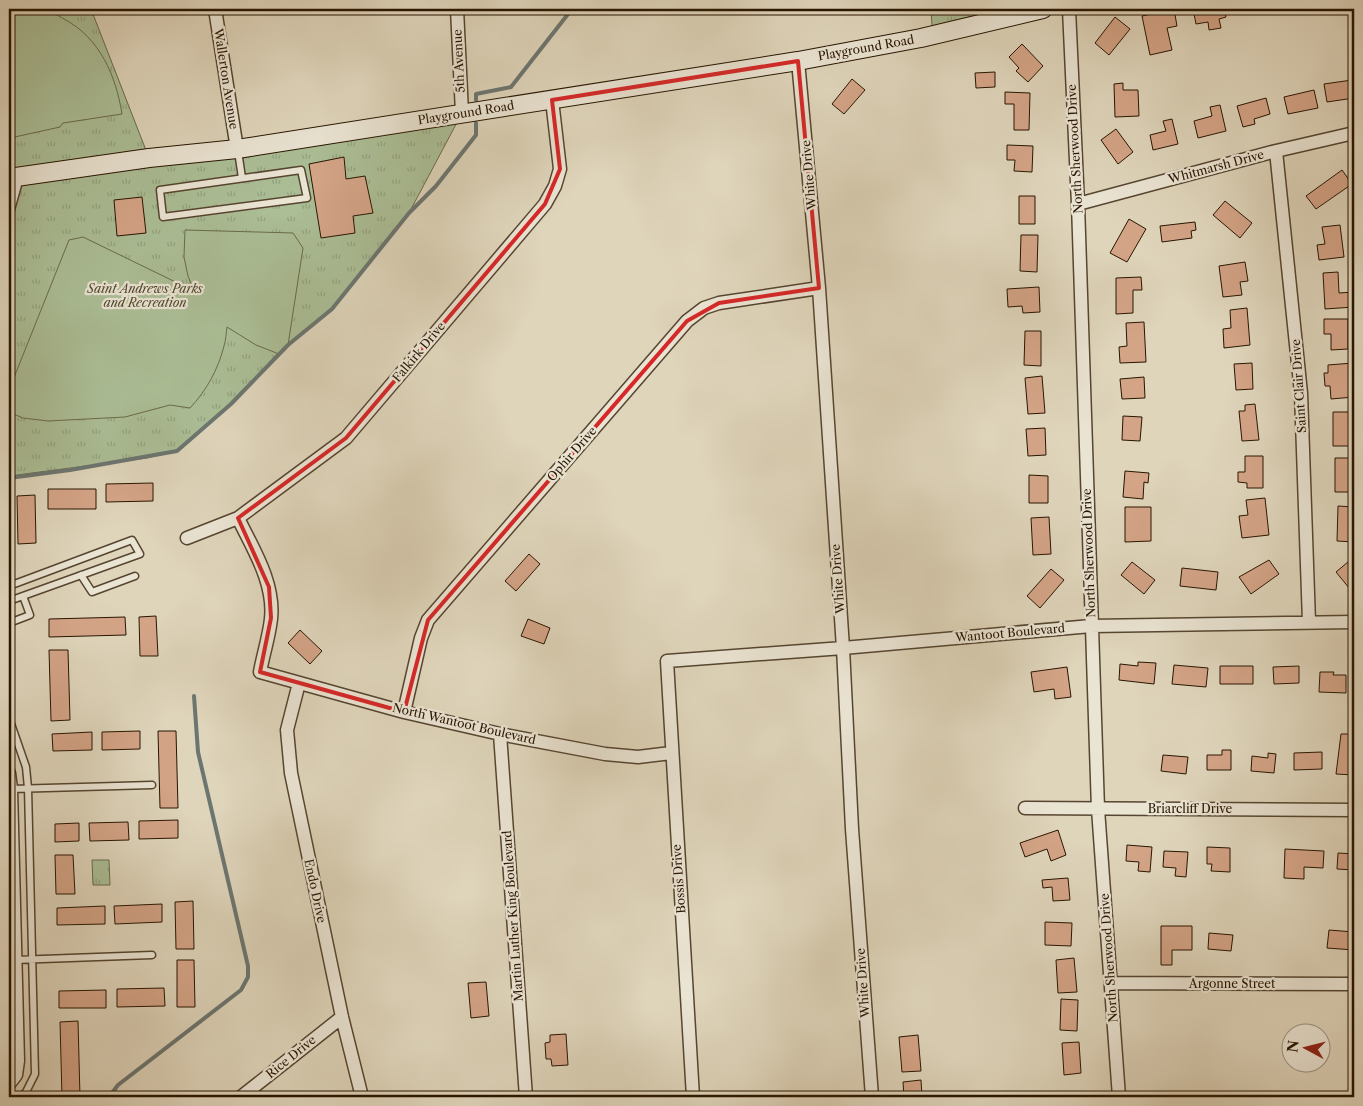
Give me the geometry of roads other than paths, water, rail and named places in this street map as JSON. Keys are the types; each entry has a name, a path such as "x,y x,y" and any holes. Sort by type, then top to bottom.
{"main road":[{"name":"Playground Road","path":"14,177 149,158 237,149 798,61 921,38 1043,9"}],"street":[{"name":"Wallerton Avenue","path":"215,9 237,149"},
{"name":"5th Avenue","path":"457,9 462,113"},
{"name":"North Sherwood Drive","path":"1069,9 1078,204 1098,809 1119,1097"},
{"name":"White Drive","path":"798,61 819,288 852,829 872,1097"},
{"name":"Falkirk Drive","path":"187,538 238,518 346,438 544,204 554,186 560,169 552,100"},
{"name":"Whitmarsh Drive","path":"1078,204 1276,151 1354,133"},
{"name":"Saint Clair Drive","path":"1276,151 1301,392 1309,622"},
{"name":"Ophir Drive","path":"404,712 421,638 428,620 687,321 704,308 719,302 819,288"},
{"name":"North Wantoot Boulevard","path":"238,518 269,587 271,618 260,672 404,712 500,734 605,754 638,757 671,753"},
{"name":"Wantoot Boulevard","path":"667,660 842,648 1091,626 1354,622"},
{"name":"Bossis Drive","path":"667,660 671,753 693,1097"},
{"name":"Endo Drive","path":"299,683 287,730 291,773 342,1017 362,1097"},
{"name":"Martin Luther King Boulevard","path":"500,734 526,1097"},
{"path":"9,772 15,960 13,1061 16,1075 9,1084"},
{"name":"Briarcliff Drive","path":"1025,808 1354,810"},
{"name":"Argonne Street","path":"1111,983 1354,984"},
{"name":"Rice Drive","path":"241,1097 342,1017"}],"lane":[{"path":"237,149 242,178"},
{"path":"301,170 307,198 162,216 160,190 242,178 301,170"},
{"path":"9,217 14,177"},
{"path":"9,586 132,540 140,554 9,601"},
{"path":"81,575 92,592 135,576"},
{"path":"9,623 30,615 23,596"},
{"path":"9,718 26,767 28,788 36,1074 21,1097"},
{"path":"10,789 152,785"},
{"path":"15,960 152,955"}],"waterway":[{"path":"476,100 476,94 511,87 572,9"},
{"path":"9,478 70,470 177,451 231,404 288,345 332,309 409,213 436,186 476,135 476,123"},
{"path":"109,1097 118,1085 241,990 248,977 248,966 198,752 194,696"}],"park label":[{"name":"Saint Andrews Parks and Recreation","path":"145,296"}]}
